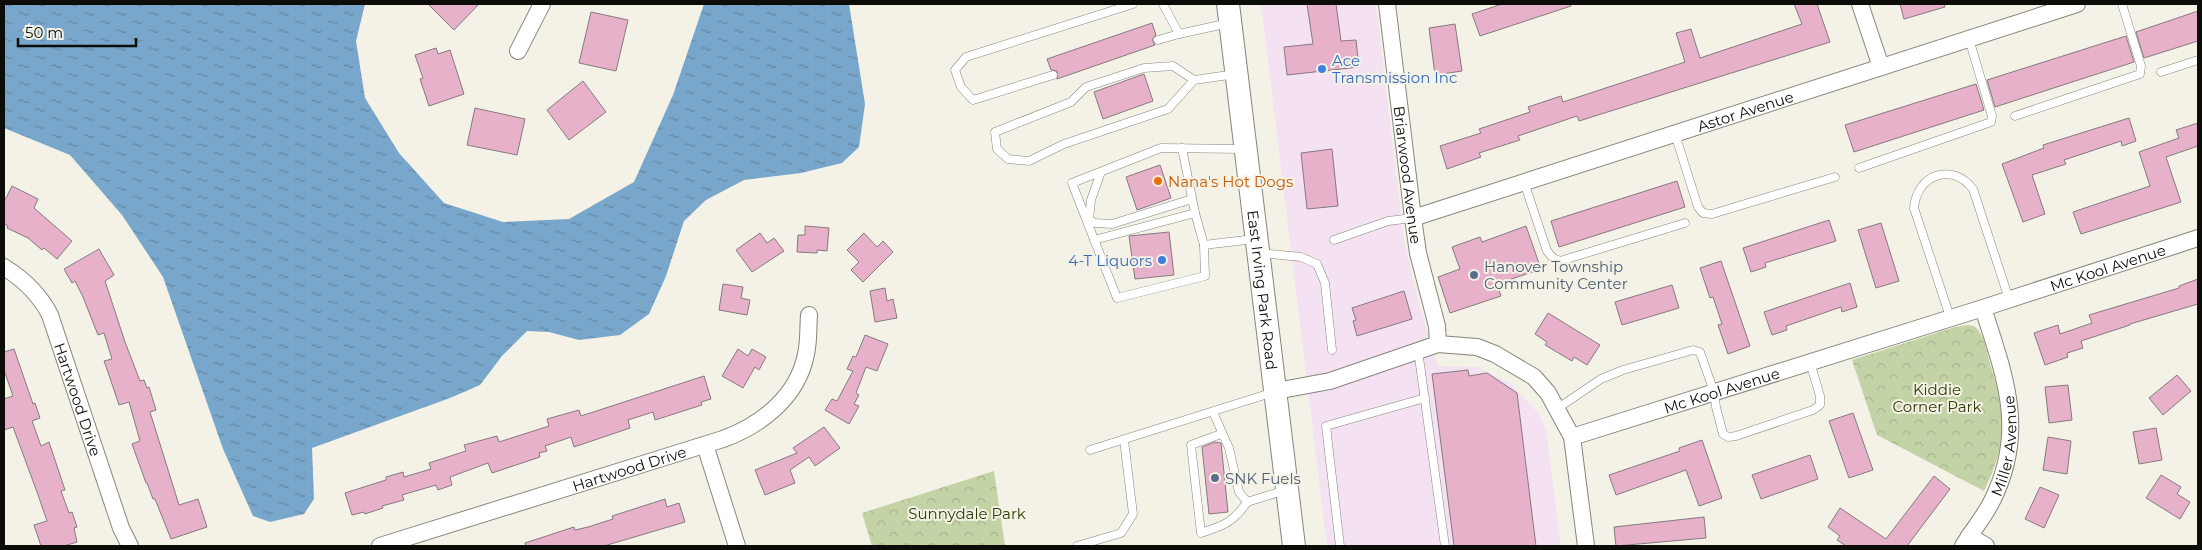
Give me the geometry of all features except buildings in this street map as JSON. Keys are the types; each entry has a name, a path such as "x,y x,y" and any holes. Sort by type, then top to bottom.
{"main road":[{"name":"East Irving Park Road","path":"1229,14 1294,546"}],"street":[{"path":"518,51 542,4"},
{"name":"Briarwood Avenue","path":"1387,4 1418,253 1437,326 1438,344"},
{"path":"1860,4 1882,67"},
{"name":"Astor Avenue","path":"1413,218 2076,4"},
{"name":"Mc Kool Avenue","path":"1572,437 1983,308 2198,238"},
{"name":"Hartwood Drive","path":"4,267 24,281 35,292 50,315 121,528 130,546"},
{"name":"Miller Avenue","path":"1966,541 1991,502 2001,478 2011,430 2010,402 2004,374 1983,308"},
{"name":"Hartwood Drive","path":"380,546 705,445 733,436 752,427 772,411 786,396 800,375 806,355 809,315"},
{"path":"1276,391 1330,380 1438,344 1477,347 1495,354 1534,377 1558,408 1572,437 1586,546"},
{"path":"705,445 737,546"},
{"path":"1966,541 1986,546"}],"lane":[{"path":"1053,75 973,100 961,87 955,70 966,57 1132,4"},
{"path":"1163,4 1179,34"},
{"path":"2015,116 2140,74 2141,66 2122,4"},
{"path":"1158,40 1179,34 1229,14"},
{"path":"1859,168 1991,122 1992,116 1969,39"},
{"path":"2161,72 2198,60"},
{"path":"1194,80 1173,66 1144,68 1086,87 1071,102 995,132 997,148 1008,159 1029,160 1064,144 1168,109 1194,80 1236,74"},
{"path":"1674,134 1698,207 1703,213 1712,214 1835,177"},
{"path":"1182,148 1195,213 1204,245 1205,276 1117,298 1072,183 1161,148 1182,148 1246,149"},
{"path":"1101,172 1091,200 1089,219 1095,223 1112,224 1192,199"},
{"path":"1950,317 1914,208 1918,193 1927,180 1934,177 1949,174 1956,176 1969,183 1973,189 2009,299"},
{"path":"1524,182 1547,251 1553,258 1560,261 1686,223"},
{"path":"1094,240 1195,213"},
{"path":"1334,240 1388,222 1413,218"},
{"path":"1204,245 1258,245 1301,257 1317,264 1325,283 1332,350"},
{"path":"1418,350 1445,546"},
{"path":"1558,408 1601,379 1623,370 1693,350 1700,352 1714,392 1716,408 1724,434 1728,437 1736,436 1813,410 1820,404 1820,396 1810,362"},
{"path":"1090,450 1276,391"},
{"path":"1340,546 1326,426 1425,398"},
{"path":"1213,412 1221,434 1229,448 1239,492 1247,502"},
{"path":"1221,434 1190,445 1201,533 1223,526 1239,515 1247,502 1288,489"},
{"path":"1077,546 1121,532 1133,514 1124,440"}],"shaded area":[{"path":"1261,4 1376,4 1404,240 1420,308 1438,366 1478,367 1511,384 1539,414 1546,429 1561,546 1327,546"}],"green space":[{"name":"Kiddie Corner Park","path":"1974,326 1977,329 1984,342 2001,411 2002,426 1998,457 1984,491 1877,435 1852,360 1955,327"},
{"name":"Sunnydale Park","path":"994,471 1005,546 872,546 862,513"}],"water":[{"path":"4,4 365,4 356,41 365,98 399,153 444,203 503,222 569,219 634,182 673,95 704,4 849,4 865,104 859,147 842,163 801,173 744,180 706,200 684,221 666,276 649,314 620,335 579,340 549,332 527,331 502,356 480,385 450,398 312,448 314,499 304,514 270,522 253,516 223,449 163,277 122,215 70,155 4,128"}],"place":[{"name":"Ace Transmission Inc","path":"1322,69"},
{"name":"Nana's Hot Dogs","path":"1158,181"},
{"name":"4-T Liquors","path":"1162,260"},
{"name":"Hanover Township Community Center","path":"1474,275"},
{"name":"SNK Fuels","path":"1215,478"}]}
